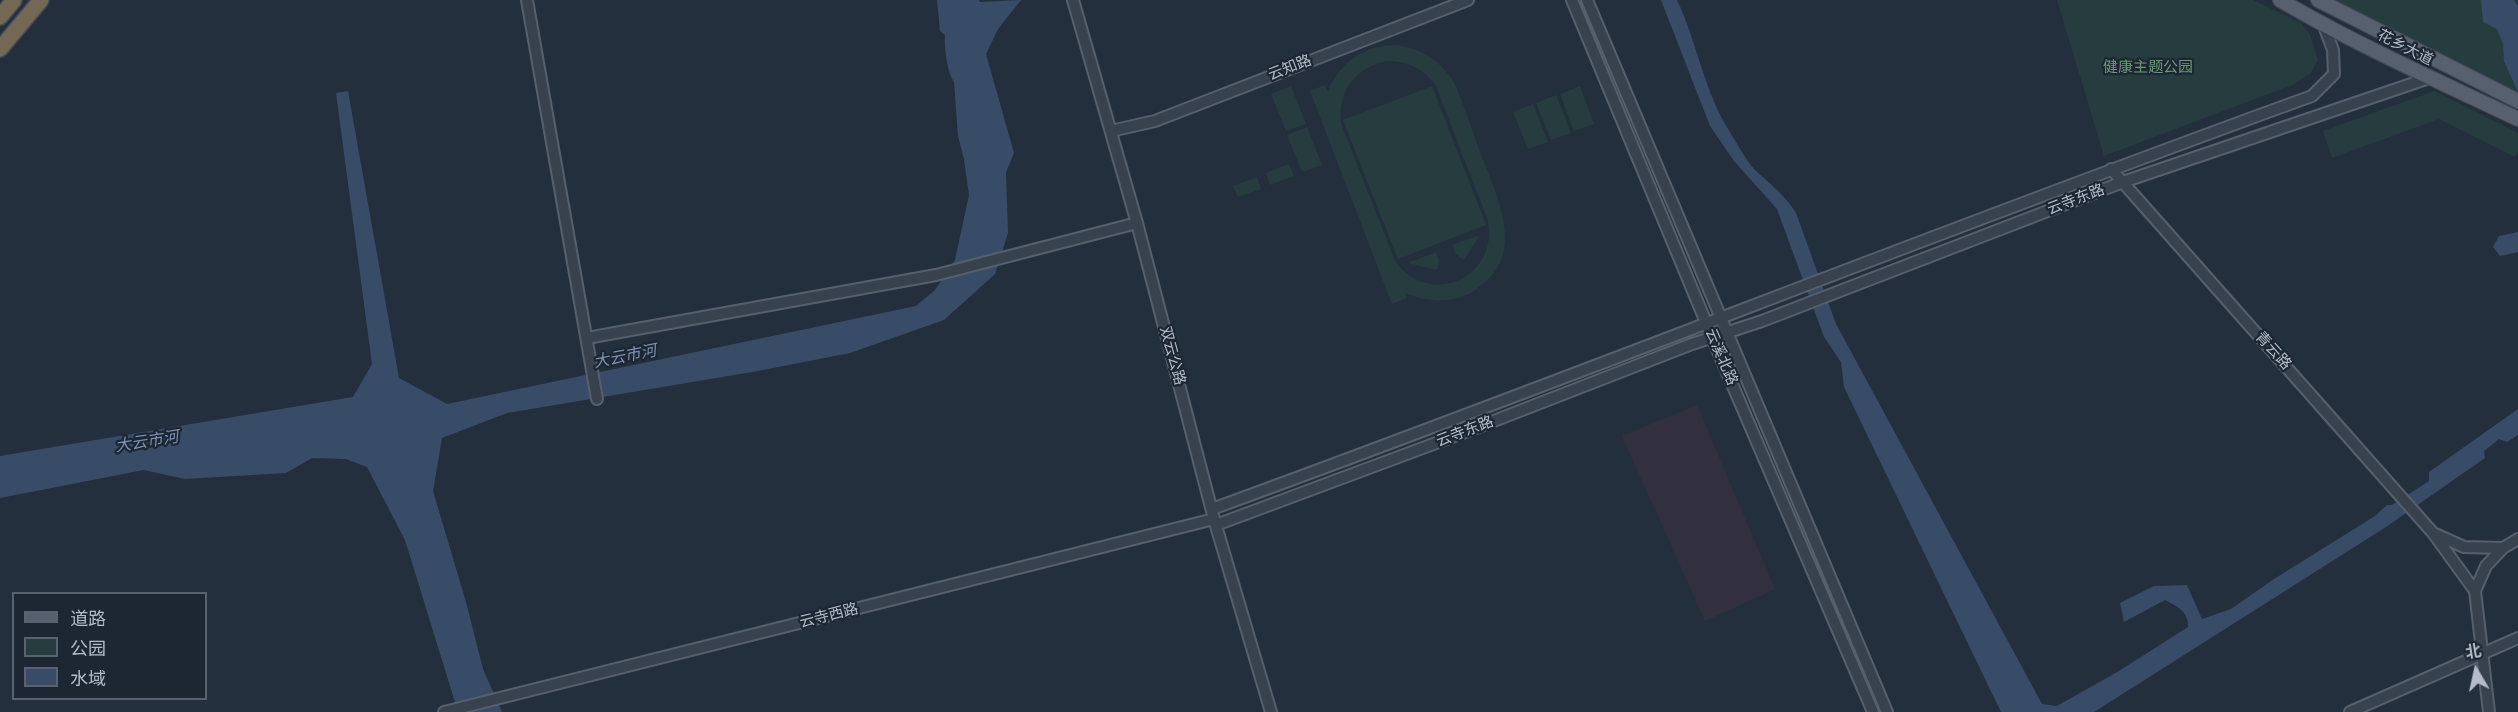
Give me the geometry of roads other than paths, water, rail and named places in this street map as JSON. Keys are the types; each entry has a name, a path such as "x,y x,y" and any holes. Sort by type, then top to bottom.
{"highway":[{"path":"0,17 14,0"},
{"path":"0,50 41,0"}],"main road":[{"name":"花乡大道","path":"2280,0 2324,26 2514,117"},
{"name":"花乡大道","path":"2318,0 2518,101"}],"street":[{"path":"527,0 597,399"},
{"name":"双云公路","path":"1073,0 1137,223 1214,518 1271,712"},
{"name":"云知路","path":"1111,131 1155,121 1468,0"},
{"name":"云溪北路","path":"1572,0 1873,712"},
{"name":"云溪北路","path":"1587,0 1887,712"},
{"name":"云寺东路","path":"1214,518 1707,323 2111,169 2312,96 2334,74 2333,50 2324,26"},
{"name":"云寺东路","path":"1214,518 1802,306 2123,182 2429,78"},
{"name":"青云路","path":"2111,169 2433,533 2475,591"},
{"path":"587,338 936,275 1137,223"},
{"name":"云寺西路","path":"444,712 1214,518"},
{"name":"青云路","path":"2433,533 2464,547 2503,548"},
{"path":"2490,712 2475,591 2486,566 2503,548 2518,539"},
{"path":"2350,712 2518,638"}],"water":[{"name":"大云市河","path":"937,0 979,0 980,2 1021,0 998,29 986,54 1014,153 1006,172 1008,233 995,274 944,320 850,353 758,371 507,413 442,438 433,491 483,669 502,712 458,712 405,540 367,467 346,459 312,458 286,473 185,479 144,470 0,498 0,456 353,397 372,364 336,93 348,91 399,378 447,404 916,306 935,290 955,260 969,195 958,136 954,82 946,59 945,35 940,31"},
{"path":"1661,0 1677,0 1711,94 1725,124 1751,165 1782,195 1796,213 1836,324 2042,704 2057,706 2119,671 2188,627 2184,613 2165,600 2124,622 2120,603 2154,586 2187,585 2202,619 2231,609 2274,579 2375,516 2387,505 2392,505 2429,481 2429,472 2518,409 2518,435 2507,442 2499,439 2484,451 2485,458 2386,527 2094,712 2001,712 1844,387 1841,362 1824,337 1777,209 1734,161 1710,126"},
{"path":"2481,0 2514,0 2518,6 2518,92 2504,61 2503,44 2497,29 2483,22"},
{"path":"2518,232 2518,252 2500,256 2493,247 2499,236"}],"park label":[{"name":"健康主题公园","path":"2148,68"}]}
